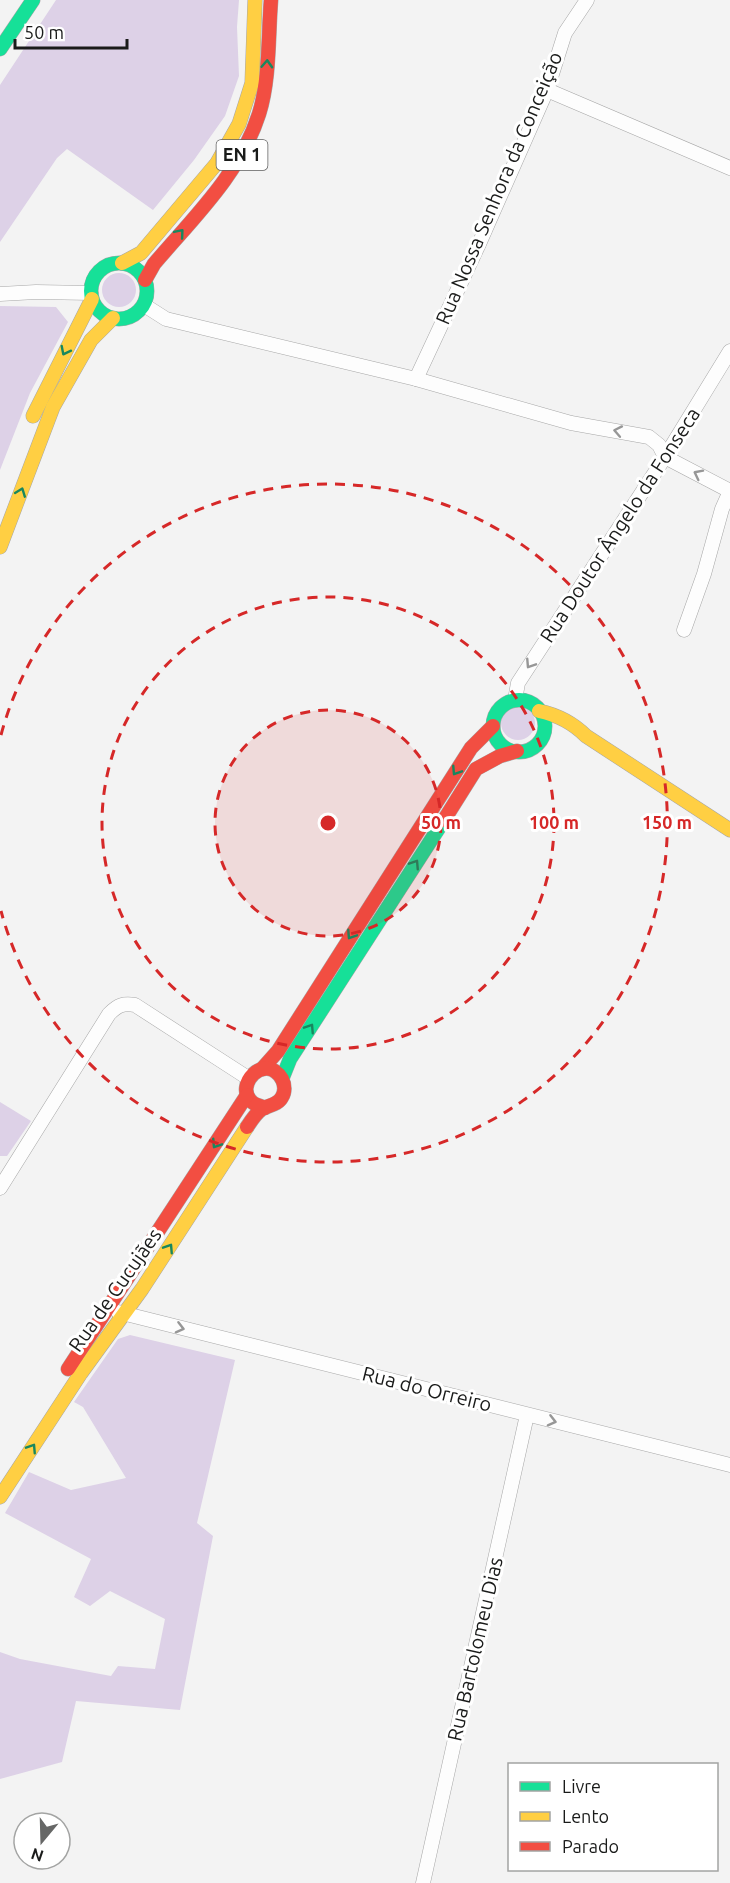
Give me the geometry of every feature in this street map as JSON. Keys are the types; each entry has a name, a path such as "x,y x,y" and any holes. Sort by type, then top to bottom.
{"main road":[{"path":"0,49 33,0"},
{"name":"EN 1","path":"27,432 39,402 91,296 94,277 106,266 122,263 141,253 217,163 239,124 252,83 255,0"},
{"name":"EN 1","path":"145,280 154,264 233,171 247,145 259,114 264,92 271,0"},
{"path":"91,296 98,309 113,318 130,317 144,305 147,293 145,280 137,269 122,263"},
{"path":"0,546 53,407 91,340 113,318"},
{"path":"539,742 545,726 539,711 528,702 515,700 500,708 493,726 499,741 507,748 517,751 529,750 539,742 558,735 586,736"},
{"path":"539,711 559,715 586,736 730,830"},
{"path":"248,1078 252,1073 262,1069 278,1051 471,748 493,726"},
{"name":"Rua de Cucujães","path":"0,1497 81,1373 142,1289 248,1125 265,1108 276,1104 283,1096 282,1079 290,1059 476,769 500,756 517,751"},
{"path":"262,1069 274,1071 282,1079"},
{"name":"Rua de Cucujães","path":"0,1473 247,1095 248,1078"},
{"path":"247,1095 254,1104 265,1108"}],"street":[{"name":"Rua Nossa Senhora da Conceição","path":"416,379 547,90 566,33 586,0"},
{"path":"547,90 730,168"},
{"path":"0,294 36,292 91,296"},
{"path":"144,305 166,319 416,379 571,423 649,437 659,445 665,457 730,491 722,509 704,574 684,630"},
{"name":"Rua Doutor Ângelo da Fonseca","path":"515,700 518,684 665,457 730,351"},
{"path":"2,1182 109,1014 117,1006 135,1005 248,1078"},
{"name":"Rua do Orreiro","path":"107,1310 730,1465"},
{"name":"Rua Bartolomeu Dias","path":"423,1883 527,1415"}],"shaded area":[{"path":"56,0 239,0 237,27 239,76 225,116 194,160 153,210 67,149 57,158 0,242 0,85"},
{"path":"119,273 131,278 136,290 131,302 119,307 107,302 102,290 107,278"},
{"path":"0,306 56,307 68,322 30,393 0,470"},
{"path":"518,706 530,711 535,723 530,735 518,740 506,735 501,723 506,711"},
{"path":"0,1102 31,1121 7,1156 0,1156"},
{"path":"130,1335 235,1360 197,1523 213,1536 180,1710 76,1701 62,1762 0,1779 0,1652 20,1659 111,1676 118,1666 155,1669 165,1619 110,1591 90,1606 74,1597 91,1559 5,1513 29,1472 71,1490 126,1478 83,1407 74,1402 118,1339"}],"traffic: fast":[{"path":"0,49 33,0"},
{"path":"113,263 125,263 139,271 147,285 147,291 145,302 139,311 125,319 113,319 96,307 91,297 91,285 103,268 113,263"},
{"path":"519,700 529,702 537,708 543,716 545,726 543,736 537,744 529,750 519,752 509,750 501,744 495,736 493,726 495,716 501,708 509,702 519,700"},
{"path":"282,1079 290,1059 444,820"}],"traffic: slow":[{"path":"122,263 141,253 217,163 239,124 252,83 255,0"},
{"path":"33,416 92,299"},
{"path":"0,547 53,407 91,340 113,318"},
{"path":"539,711 570,723 586,736 730,830"},
{"path":"0,1497 81,1373 142,1289 247,1127"}],"traffic: jam":[{"path":"145,280 154,264 228,176 251,136 263,101 271,0"},
{"path":"262,1069 278,1051 471,748 493,726"},
{"path":"444,820 476,769 500,756 517,751"},
{"path":"247,1127 262,1109 265,1108 278,1102 283,1095 282,1079 275,1071 267,1069 254,1074 246,1088 247,1095 252,1102 265,1108"},
{"path":"68,1369 247,1095"}]}
